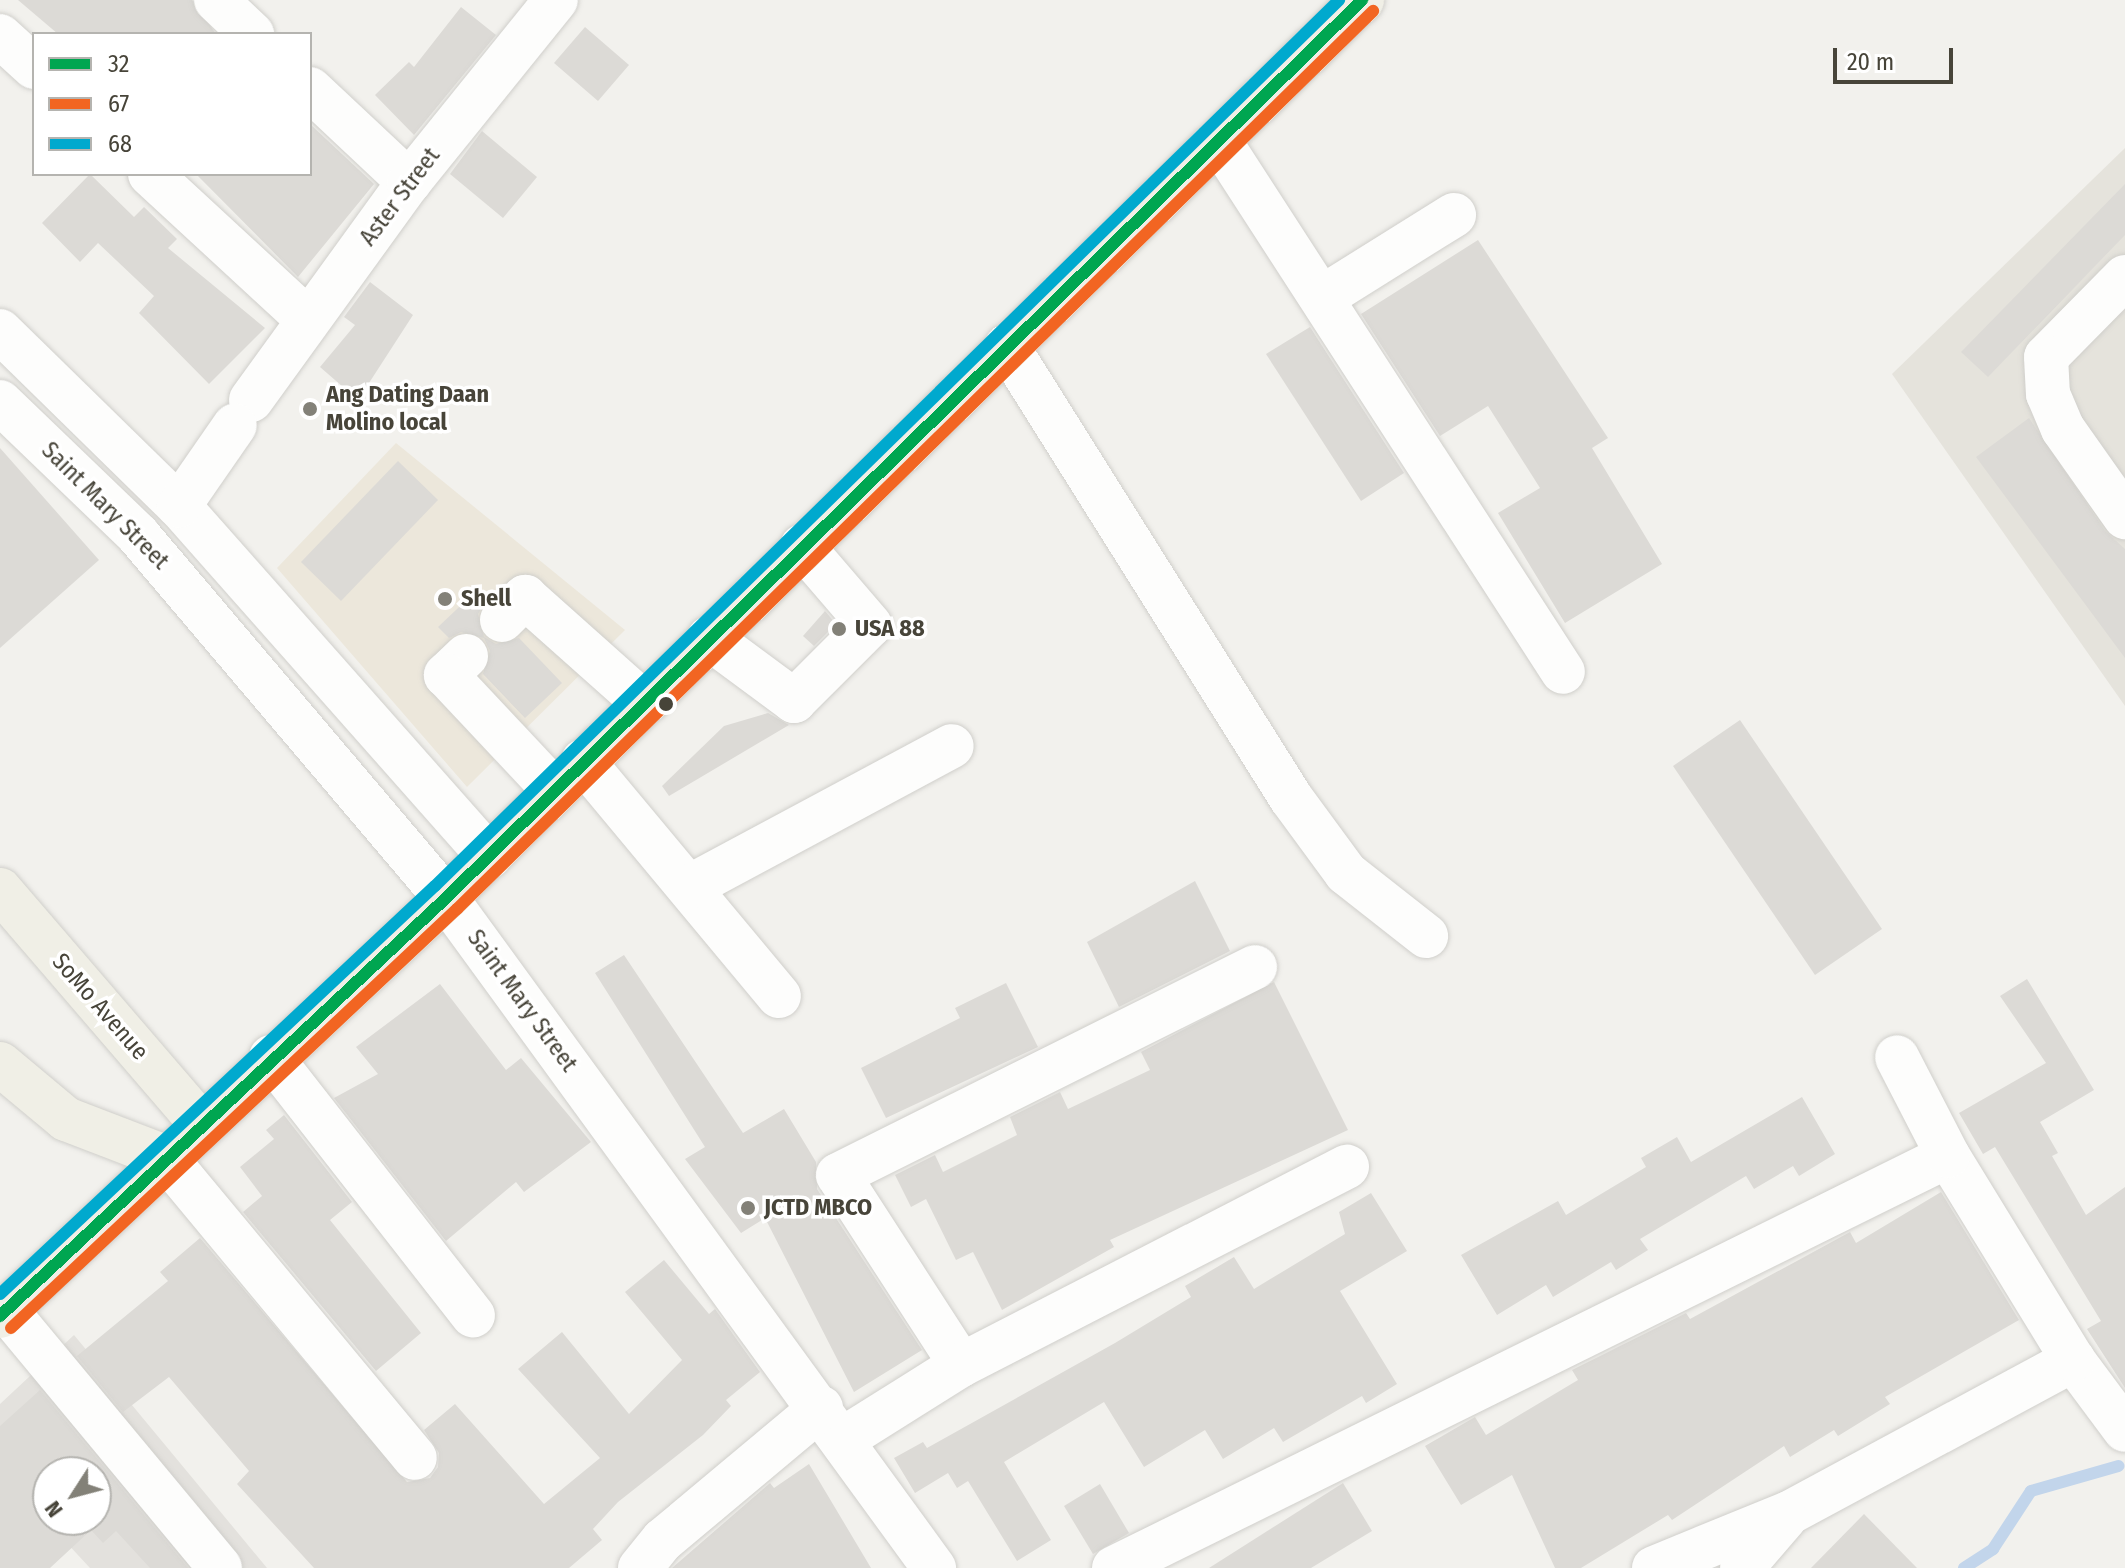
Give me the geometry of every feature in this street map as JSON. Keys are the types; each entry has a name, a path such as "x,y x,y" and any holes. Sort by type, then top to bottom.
{"main road":[{"path":"3,1313 271,1057 489,857 643,702 1220,142 1362,0"},
{"name":"SoMo Avenue","path":"0,890 201,1124"},
{"path":"0,1064 66,1119 165,1157"}],"street":[{"path":"216,0 250,32"},
{"name":"Aster Street","path":"179,506 308,320 540,5"},
{"path":"0,36 32,65"},
{"path":"312,91 409,182"},
{"path":"1220,142 1326,295 1563,672"},
{"path":"152,176 308,320"},
{"path":"1326,295 1454,215"},
{"path":"2125,277 2046,357 2048,394 2063,429 2125,516"},
{"name":"Saint Mary Street","path":"0,331 179,506 489,857"},
{"path":"1007,346 1291,798 1346,873 1426,936"},
{"name":"Saint Mary Street","path":"0,402 138,535 446,898 832,1423 934,1568"},
{"path":"709,638 794,701 870,625 802,546"},
{"path":"502,620 525,597 643,702"},
{"path":"466,656 446,675 569,776 689,887 779,996"},
{"path":"689,887 952,746"},
{"path":"961,1365 838,1175 1255,967"},
{"path":"271,1057 473,1316"},
{"path":"1897,1057 1948,1156 2073,1360 2125,1430"},
{"path":"1114,1568 1948,1156"},
{"path":"165,1157 415,1458"},
{"path":"640,1568 663,1540 832,1423 961,1365 1347,1167"},
{"path":"3,1313 220,1568"},
{"path":"1654,1568 1789,1513 2073,1360"},
{"path":"1742,1568 1789,1513"}],"shaded area":[{"path":"2125,148 2125,706 1892,374"},
{"name":"Shell","path":"396,443 625,630 467,787 277,568"},
{"path":"74,1335 267,1568 90,1568 60,1536 112,1536 112,1456 32,1456 32,1505 0,1471 0,1404"}],"building":[{"path":"18,0 192,0 215,32 56,32"},
{"path":"461,7 496,35 414,135 375,95 409,62 414,67"},
{"path":"585,27 629,65 598,101 554,63"},
{"path":"312,126 374,184 298,277 198,176 312,176"},
{"path":"482,131 537,177 503,218 450,174"},
{"path":"88,176 92,176 134,217 144,207 177,239 168,248 265,328 209,384 139,313 154,296 98,243 80,262 42,223"},
{"path":"2125,184 2125,235 1988,377 1961,352"},
{"path":"1478,240 1608,438 1592,448 1662,564 1565,623 1498,513 1540,488 1488,406 1440,436 1361,314"},
{"path":"370,282 413,315 358,400 320,367 355,325 344,317"},
{"path":"1310,327 1404,473 1361,501 1266,354"},
{"path":"2029,418 2105,531 2125,549 2125,658 1976,457"},
{"path":"0,448 99,560 0,648"},
{"path":"398,461 438,500 341,601 301,562"},
{"path":"475,592 485,602 478,614 484,637 496,644 519,638 562,683 525,718 483,674 490,651 484,638 461,632 449,638 438,627"},
{"path":"825,611 836,624 814,646 803,636"},
{"path":"768,713 789,725 669,796 662,786 724,726"},
{"path":"1740,720 1882,929 1815,975 1673,766"},
{"path":"1195,881 1230,951 1119,1007 1087,942"},
{"path":"624,955 743,1133 784,1109 816,1162 817,1189 922,1350 854,1392 765,1218 741,1233 685,1159 705,1147 595,973"},
{"path":"2027,979 2094,1090 2040,1122 2058,1153 2052,1156 2086,1215 2125,1187 2125,1388 2087,1329 2101,1321 1995,1147 1983,1154 1959,1113 2046,1063 2000,996"},
{"path":"1274,982 1348,1130 1110,1240 1114,1247 1002,1310 973,1252 956,1260 926,1199 911,1207 895,1175 935,1155 943,1172 1017,1135 1010,1117 1060,1092 1068,1109 1150,1070 1141,1052"},
{"path":"1006,983 1038,1047 886,1118 861,1068 960,1018 955,1008"},
{"path":"440,984 506,1070 521,1058 591,1142 524,1192 516,1182 446,1241 334,1098 378,1074 356,1047"},
{"path":"1802,1097 1835,1154 1799,1176 1793,1166 1754,1189 1746,1176 1640,1239 1648,1250 1616,1270 1611,1262 1553,1297 1546,1285 1497,1315 1461,1255 1558,1201 1566,1215 1646,1167 1641,1158 1677,1137 1691,1162"},
{"path":"284,1115 352,1202 330,1220 421,1333 376,1371 243,1212 262,1196 240,1167 274,1139 266,1130"},
{"path":"1941,1192 2019,1320 1885,1397 1890,1404 1838,1436 1834,1430 1790,1457 1784,1446 1672,1520 1668,1515 1581,1568 1555,1568 1512,1475 1461,1505 1425,1446 1475,1417 1486,1435 1578,1380 1572,1370 1686,1313 1690,1319 1850,1232 1856,1243"},
{"path":"1371,1193 1407,1251 1340,1291 1397,1384 1366,1403 1362,1396 1283,1442 1274,1428 1223,1459 1205,1430 1144,1467 1104,1402 1004,1462 1051,1540 1017,1561 968,1481 957,1488 948,1473 915,1493 894,1458 923,1442 927,1448 1115,1343 1191,1297 1185,1286 1234,1257 1254,1289 1345,1234 1339,1212"},
{"path":"200,1238 407,1482 430,1478 438,1467 439,1453 424,1430 455,1404 544,1504 600,1458 518,1369 562,1332 629,1414 682,1360 625,1292 664,1260 709,1314 715,1309 760,1372 726,1400 731,1406 703,1435 618,1502 593,1529 602,1540 569,1568 314,1568 237,1484 249,1471 169,1377 123,1412 77,1356 168,1281 160,1272"},
{"path":"40,1390 95,1456 32,1456 32,1536 85,1536 50,1568 0,1568 0,1426"},
{"path":"809,1464 871,1568 672,1568 770,1483 774,1488"},
{"path":"112,1477 188,1568 150,1568 116,1531 112,1535"},
{"path":"1343,1483 1372,1531 1311,1568 1209,1568"},
{"path":"1100,1484 1129,1533 1093,1554 1064,1506"},
{"path":"1864,1514 1917,1568 1811,1568"},
{"path":"97,1536 111,1536 103,1543"}],"waterway":[{"path":"1964,1568 1993,1549 2031,1491 2118,1466"}],"transit line":[{"name":"68","path":"0,1294 435,886 1339,0"},
{"name":"32","path":"0,1316 446,898 1362,0"},
{"name":"67","path":"11,1328 457,909 1373,11"}],"place":[{"name":"Ang Dating Daan Molino local","path":"310,409"},
{"name":"Shell","path":"445,599"},
{"name":"USA 88","path":"839,629"},
{"name":"JCTD MBCO","path":"748,1208"}]}
